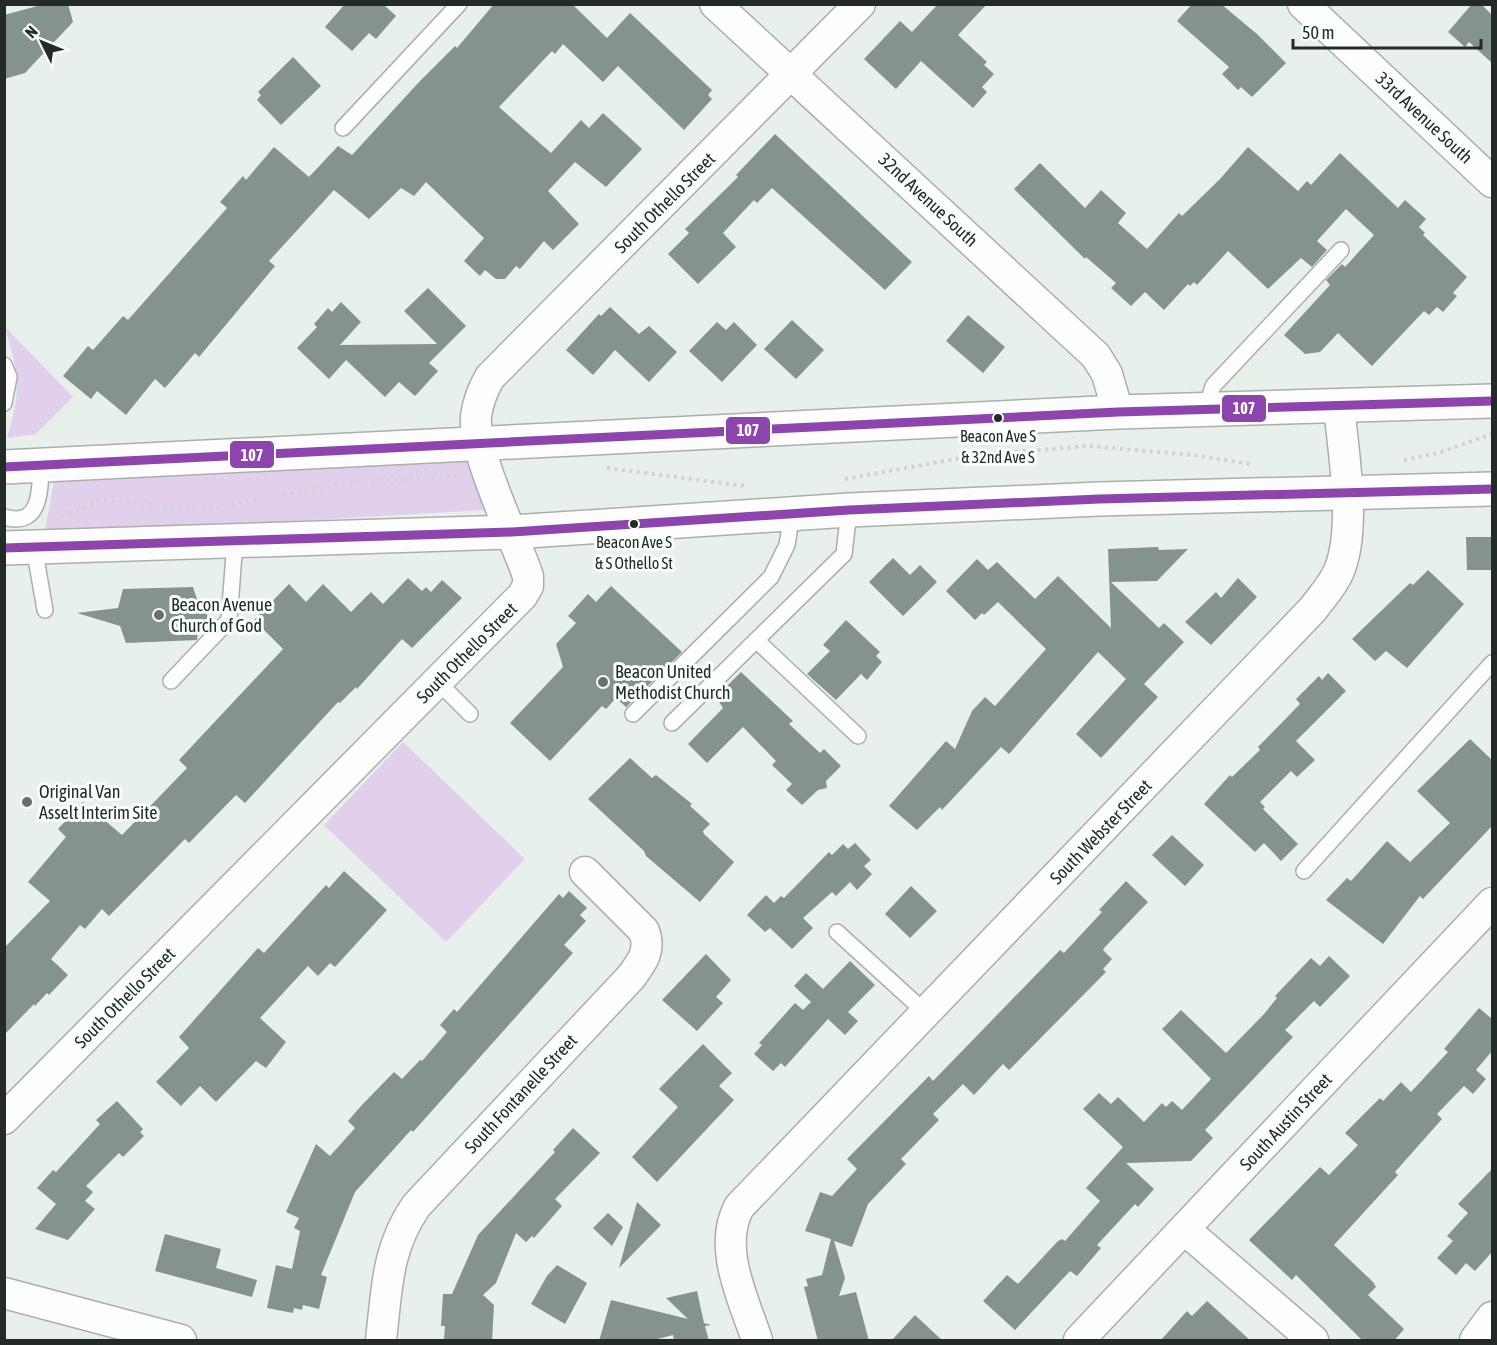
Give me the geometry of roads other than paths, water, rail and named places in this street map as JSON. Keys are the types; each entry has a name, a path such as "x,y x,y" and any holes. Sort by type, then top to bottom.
{"main road":[{"path":"4,468 1118,412 1492,401"},
{"path":"20,547 512,532 792,513 843,495 1492,489"}],"street":[{"name":"32nd Avenue South","path":"715,4 1096,356 1107,374 1118,412"},
{"name":"South Othello Street","path":"4,1119 522,596 528,586 528,576 479,444 476,418 480,400 490,376 793,75 860,4"},
{"name":"33rd Avenue South","path":"1303,4 1492,182"},
{"name":"South Webster Street","path":"757,1341 734,1270 731,1221 739,1207 1313,609 1329,588 1346,551 1347,492 1339,405"},
{"name":"South Fontanelle Street","path":"381,1341 395,1241 416,1206 631,977 644,958 649,944 644,931 585,872"},
{"name":"South Austin Street","path":"1079,1341 1492,903"},
{"path":"1184,1229 1313,1341"},
{"path":"4,1293 181,1341"},
{"path":"1475,1341 1492,1317"}],"lane":[{"path":"343,128 459,4"},
{"path":"1206,409 1213,386 1341,250"},
{"path":"4,365 9,377 4,403"},
{"path":"4,517 14,520 30,514 39,502 41,466"},
{"path":"672,723 844,554 843,495"},
{"path":"633,714 771,577 787,545 792,513"},
{"path":"171,681 229,620 235,541"},
{"path":"20,547 45,610"},
{"path":"756,640 858,736"},
{"path":"1304,871 1492,663"},
{"path":"438,682 470,714"},
{"path":"837,932 926,1013"}],"place":[{"name":"Beacon Ave S & 32nd Ave S","path":"998,418"},
{"name":"Beacon Ave S & S Othello St","path":"634,524"},
{"name":"Beacon Avenue Church of God","path":"159,615"},
{"name":"Beacon United Methodist Church","path":"603,682"},
{"name":"Original Van Asselt Interim Site","path":"27,802"}]}
